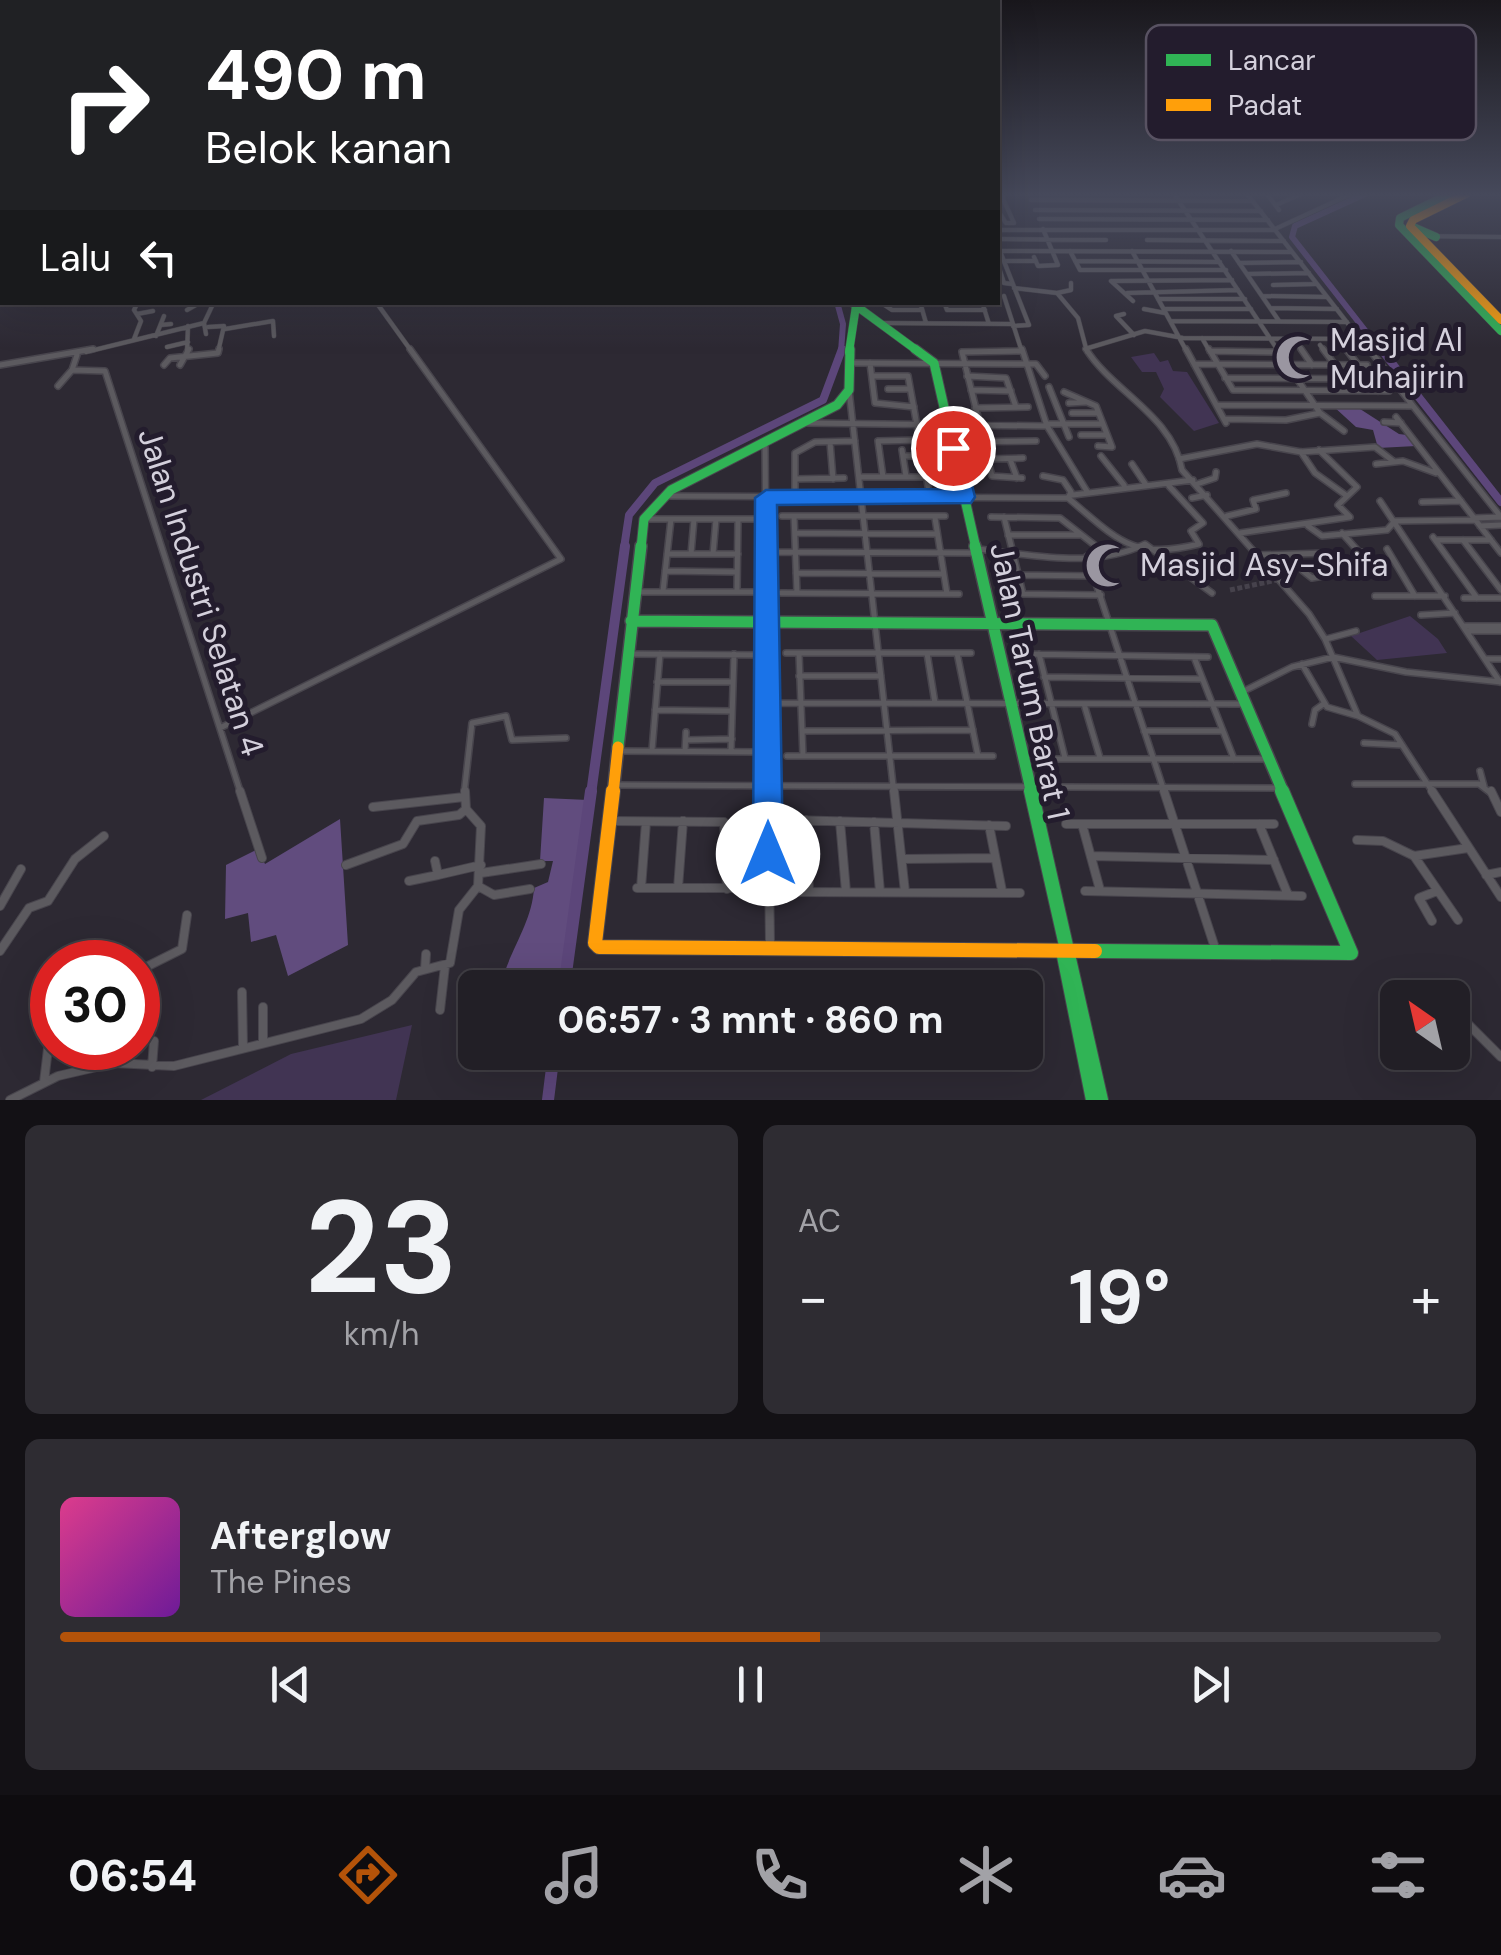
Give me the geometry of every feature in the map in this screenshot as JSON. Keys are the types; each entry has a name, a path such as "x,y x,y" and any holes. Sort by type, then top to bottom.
{"street":[{"path":"1006,262 1035,259 1038,266 1058,266 1050,245"},
{"path":"1109,245 1112,251"},
{"path":"1150,245 1154,251"},
{"path":"1209,245 1320,413 1344,431"},
{"path":"1287,245 1501,517 1476,521 1395,521 1387,530 1322,536 1308,526"},
{"path":"1424,245 1501,331"},
{"path":"1425,245 1501,320"},
{"path":"1000,248 1292,252"},
{"path":"879,323 1029,325 1000,250"},
{"path":"1070,251 1083,272 1226,270"},
{"path":"1132,251 1225,421 1286,420 1320,413"},
{"path":"1231,251 1279,322"},
{"path":"1075,261 1220,262"},
{"path":"1239,262 1301,262"},
{"path":"1000,271 1004,283 1013,286 1057,293 1071,290 1071,283"},
{"path":"1246,274 1309,273"},
{"path":"1266,274 1282,296"},
{"path":"1133,301 1111,281 1147,279 1235,285"},
{"path":"1124,293 1254,284"},
{"path":"1273,285 1317,284"},
{"path":"1057,293 1078,318 1086,348 1106,374 1131,392 1178,452 1179,466 1227,516 1314,621 1326,639 1358,716 1367,724 1389,729 1402,745 1501,897"},
{"path":"1004,296 1017,325 1046,425 1084,493"},
{"path":"1262,296 1328,297"},
{"path":"1158,299 1245,299"},
{"path":"134,339 140,322 138,305"},
{"path":"186,310 202,305"},
{"path":"206,328 213,305"},
{"path":"220,728 561,559 378,305"},
{"path":"854,305 849,390 906,892"},
{"path":"855,305 934,363"},
{"path":"887,305 922,310"},
{"path":"901,305 902,310"},
{"path":"921,305 926,323"},
{"path":"945,305 947,310 984,310"},
{"path":"983,305 989,324"},
{"path":"1270,308 1337,309"},
{"path":"1144,309 1251,309"},
{"path":"137,314 153,310"},
{"path":"1124,314 1116,316 1134,335"},
{"path":"156,336 164,316"},
{"path":"0,365 77,355 188,326 225,329 272,321 274,336"},
{"path":"1170,321 1347,322"},
{"path":"161,325 171,324"},
{"path":"180,365 186,356 188,326"},
{"path":"164,365 168,358 218,353 225,329"},
{"path":"1086,348 1145,331 1202,338 1359,337"},
{"path":"1179,336 1359,337"},
{"path":"1202,338 1234,390 1389,391"},
{"path":"1294,338 1312,365"},
{"path":"1315,338 1336,365"},
{"path":"1338,338 1378,391"},
{"path":"168,347 188,342"},
{"path":"980,425 964,364 966,350 1022,350"},
{"path":"1210,351 1279,352"},
{"path":"58,386 72,370 77,355"},
{"path":"848,362 1026,364 1038,365 1046,376"},
{"path":"870,363 875,403 914,407"},
{"name":"Jalan Tarum Barat 1","path":"934,363 1064,952 1101,1100"},
{"path":"1194,364 1381,366"},
{"name":"Jalan Industri Selatan 4","path":"72,370 105,371 262,858"},
{"path":"872,376 908,376 928,486"},
{"path":"968,376 1007,378 1016,408"},
{"path":"1225,378 1368,378"},
{"path":"1049,387 1069,437"},
{"path":"888,389 911,389"},
{"path":"631,621 1214,626 1351,953 596,945 593,937 614,751 644,519 662,496 832,409 849,390"},
{"path":"898,390 900,406"},
{"path":"971,390 1011,391"},
{"path":"986,391 992,408"},
{"path":"1064,392 1088,402 1098,413 1112,446 1098,446"},
{"path":"1069,403 1088,402"},
{"path":"1217,405 1413,406"},
{"path":"976,408 1028,407"},
{"path":"1072,413 1098,413"},
{"path":"1384,422 1399,420 1501,553"},
{"path":"807,423 1102,424"},
{"path":"1081,436 1108,436"},
{"path":"1350,438 1358,446"},
{"path":"883,477 878,441 920,440"},
{"path":"952,442 1036,441"},
{"path":"766,442 770,949"},
{"path":"795,497 795,453 812,442 855,442"},
{"path":"830,442 833,478"},
{"path":"983,442 994,477 1019,478 1010,459"},
{"path":"1179,459 1242,444 1291,447 1301,452 1315,473 1348,496"},
{"path":"1301,452 1358,446 1378,448 1394,461 1439,473"},
{"path":"1240,533 1354,517 1338,505 1357,487 1319,450"},
{"path":"906,477 902,452 923,456"},
{"path":"1101,456 1124,485"},
{"path":"988,459 1022,458"},
{"path":"1376,464 1394,461"},
{"path":"1132,464 1146,485"},
{"path":"1411,473 1419,470"},
{"path":"662,496 1070,496 1124,485 1195,482 1214,478 1216,472"},
{"path":"1043,476 1060,478 1070,496 1140,548 1212,593"},
{"path":"859,478 926,477"},
{"path":"795,479 844,478"},
{"path":"1154,554 1198,545 1191,531 1202,524 1169,486"},
{"path":"1227,516 1256,509 1253,500 1286,493"},
{"path":"1192,498 1207,495"},
{"path":"1422,502 1461,501"},
{"path":"1380,502 1501,682"},
{"path":"782,516 945,516"},
{"path":"794,516 797,593"},
{"path":"934,517 947,594"},
{"path":"991,517 1060,518 1108,556"},
{"path":"1004,517 1025,595 1101,595"},
{"path":"644,519 766,518"},
{"path":"692,554 694,519"},
{"path":"714,554 716,519"},
{"path":"736,592 738,519"},
{"path":"663,592 671,520"},
{"path":"1476,521 1501,525"},
{"path":"794,533 937,534"},
{"path":"1342,533 1360,552 1368,552"},
{"path":"1008,535 1081,535"},
{"path":"1477,598 1435,538 1491,540"},
{"path":"1463,540 1501,590"},
{"path":"766,552 976,551 1108,556 1140,548"},
{"path":"1387,549 1415,596"},
{"path":"1256,555 1327,553 1334,574 1312,578 1303,571"},
{"path":"667,554 738,554"},
{"path":"1087,556 1218,954"},
{"path":"666,571 737,572"},
{"path":"796,573 943,574"},
{"path":"1018,575 1095,576"},
{"path":"635,592 766,592"},
{"path":"781,593 959,594"},
{"path":"1375,596 1444,596"},
{"path":"1464,598 1501,598"},
{"path":"1420,615 1455,612"},
{"path":"1314,621 1328,618"},
{"path":"1466,628 1501,628"},
{"path":"1326,639 1356,631"},
{"path":"957,652 978,756"},
{"path":"786,654 971,652"},
{"path":"628,653 767,655"},
{"path":"926,653 935,703"},
{"path":"652,750 660,654"},
{"path":"731,751 734,654"},
{"path":"798,654 803,756"},
{"path":"1023,654 1208,657"},
{"path":"1038,654 1065,759"},
{"path":"1194,657 1234,759"},
{"path":"767,703 1212,704 1244,698 1302,664 1333,658 1356,658 1406,672 1501,682"},
{"path":"1485,658 1501,659"},
{"path":"1302,664 1322,705 1339,716 1358,716"},
{"path":"799,676 881,676"},
{"path":"1044,677 1202,679"},
{"path":"657,682 733,682"},
{"path":"1084,704 1100,758"},
{"path":"1312,724 1315,710 1322,705"},
{"path":"655,710 733,711"},
{"path":"160,1067 360,1019 392,1000 412,975 446,966 453,960 459,910 478,886 481,869 482,826 466,809 464,797 473,721 506,716 511,739 566,738"},
{"path":"802,731 973,730"},
{"path":"1144,731 1223,732"},
{"path":"685,751 686,736 732,739"},
{"path":"1364,742 1402,745"},
{"path":"614,751 768,752"},
{"path":"788,756 993,756"},
{"path":"1051,759 1270,759"},
{"path":"1480,771 1484,786 1496,798 1501,812"},
{"path":"1356,784 1484,786"},
{"path":"613,785 1282,788"},
{"path":"373,807 464,797"},
{"path":"346,865 403,844 418,820 459,815 466,809"},
{"path":"791,820 1006,826"},
{"path":"806,820 809,892"},
{"path":"608,821 726,824 727,889"},
{"path":"678,888 683,821"},
{"path":"840,821 846,892"},
{"path":"646,822 639,888 768,888"},
{"path":"874,822 880,892"},
{"path":"1066,824 1274,824"},
{"path":"1082,824 1100,890"},
{"path":"1259,824 1288,896"},
{"path":"988,826 1002,892"},
{"path":"0,951 29,908 48,901 75,859 104,836"},
{"path":"1357,840 1382,841 1414,856 1458,920"},
{"path":"1414,856 1468,848"},
{"path":"1091,856 1274,860"},
{"path":"902,859 995,858"},
{"path":"435,861 438,875"},
{"path":"409,881 542,864"},
{"path":"0,906 21,869"},
{"path":"1486,875 1501,872"},
{"path":"478,886 494,895 530,890"},
{"path":"1085,890 1302,896"},
{"path":"1432,921 1419,898 1438,891"},
{"path":"791,892 1020,893"},
{"path":"160,960 182,949 187,915"},
{"name":"Jalan Tarum Barat 1","path":"1064,952 1092,1100"},
{"path":"424,969 426,954"},
{"path":"440,1010 446,966"},
{"path":"242,992 243,1047"},
{"path":"263,1007 264,1042"},
{"path":"1470,1026 1501,1057"},
{"path":"44,1082 45,1070"},
{"path":"10,1100 44,1082 88,1070"}],"shaded area":[{"path":"1154,353 1160,362 1168,360 1173,371 1187,372 1219,423 1194,431 1160,397 1164,389 1156,372 1142,372 1131,357"},
{"path":"1333,406 1357,407 1399,434 1407,435 1416,446 1378,448 1373,430 1356,427"},
{"path":"1410,616 1438,639 1447,653 1377,660 1351,636"},
{"path":"544,798 588,800 565,970 506,970 529,914 534,888 548,882 553,861 540,861"},
{"path":"340,819 348,945 288,976 276,935 251,942 248,913 225,919 226,865 258,849 265,864"},
{"path":"412,1025 396,1100 201,1100 291,1054"}],"waterway":[{"path":"1299,245 1382,352"},
{"path":"838,305 843,324 841,352"},
{"path":"1381,349 1501,502"},
{"path":"624,548 629,515 655,483 823,400 841,352"},
{"path":"591,794 625,546"},
{"path":"566,970 591,791"},
{"path":"548,1100 552,1070"}],"tunnel":[{"path":"1230,590 1277,580"}],"traffic: fast":[{"path":"1419,245 1501,331"},
{"path":"855,305 934,363 1101,1100"},
{"path":"618,747 644,519 671,490 837,405 849,390 847,367 856,306"},
{"path":"631,621 1212,625 1351,953 1095,951"},
{"path":"1064,956 1093,1100"}],"traffic: slow":[{"path":"1429,245 1501,320"},
{"path":"618,747 595,943 599,947 1095,951"}],"place":[{"name":"Masjid Al Muhajirin","path":"1297,358"},
{"name":"Masjid Asy-Shifa","path":"1107,565"}],"route":[{"path":"768,854 766,498 964,497 953,448"}]}
